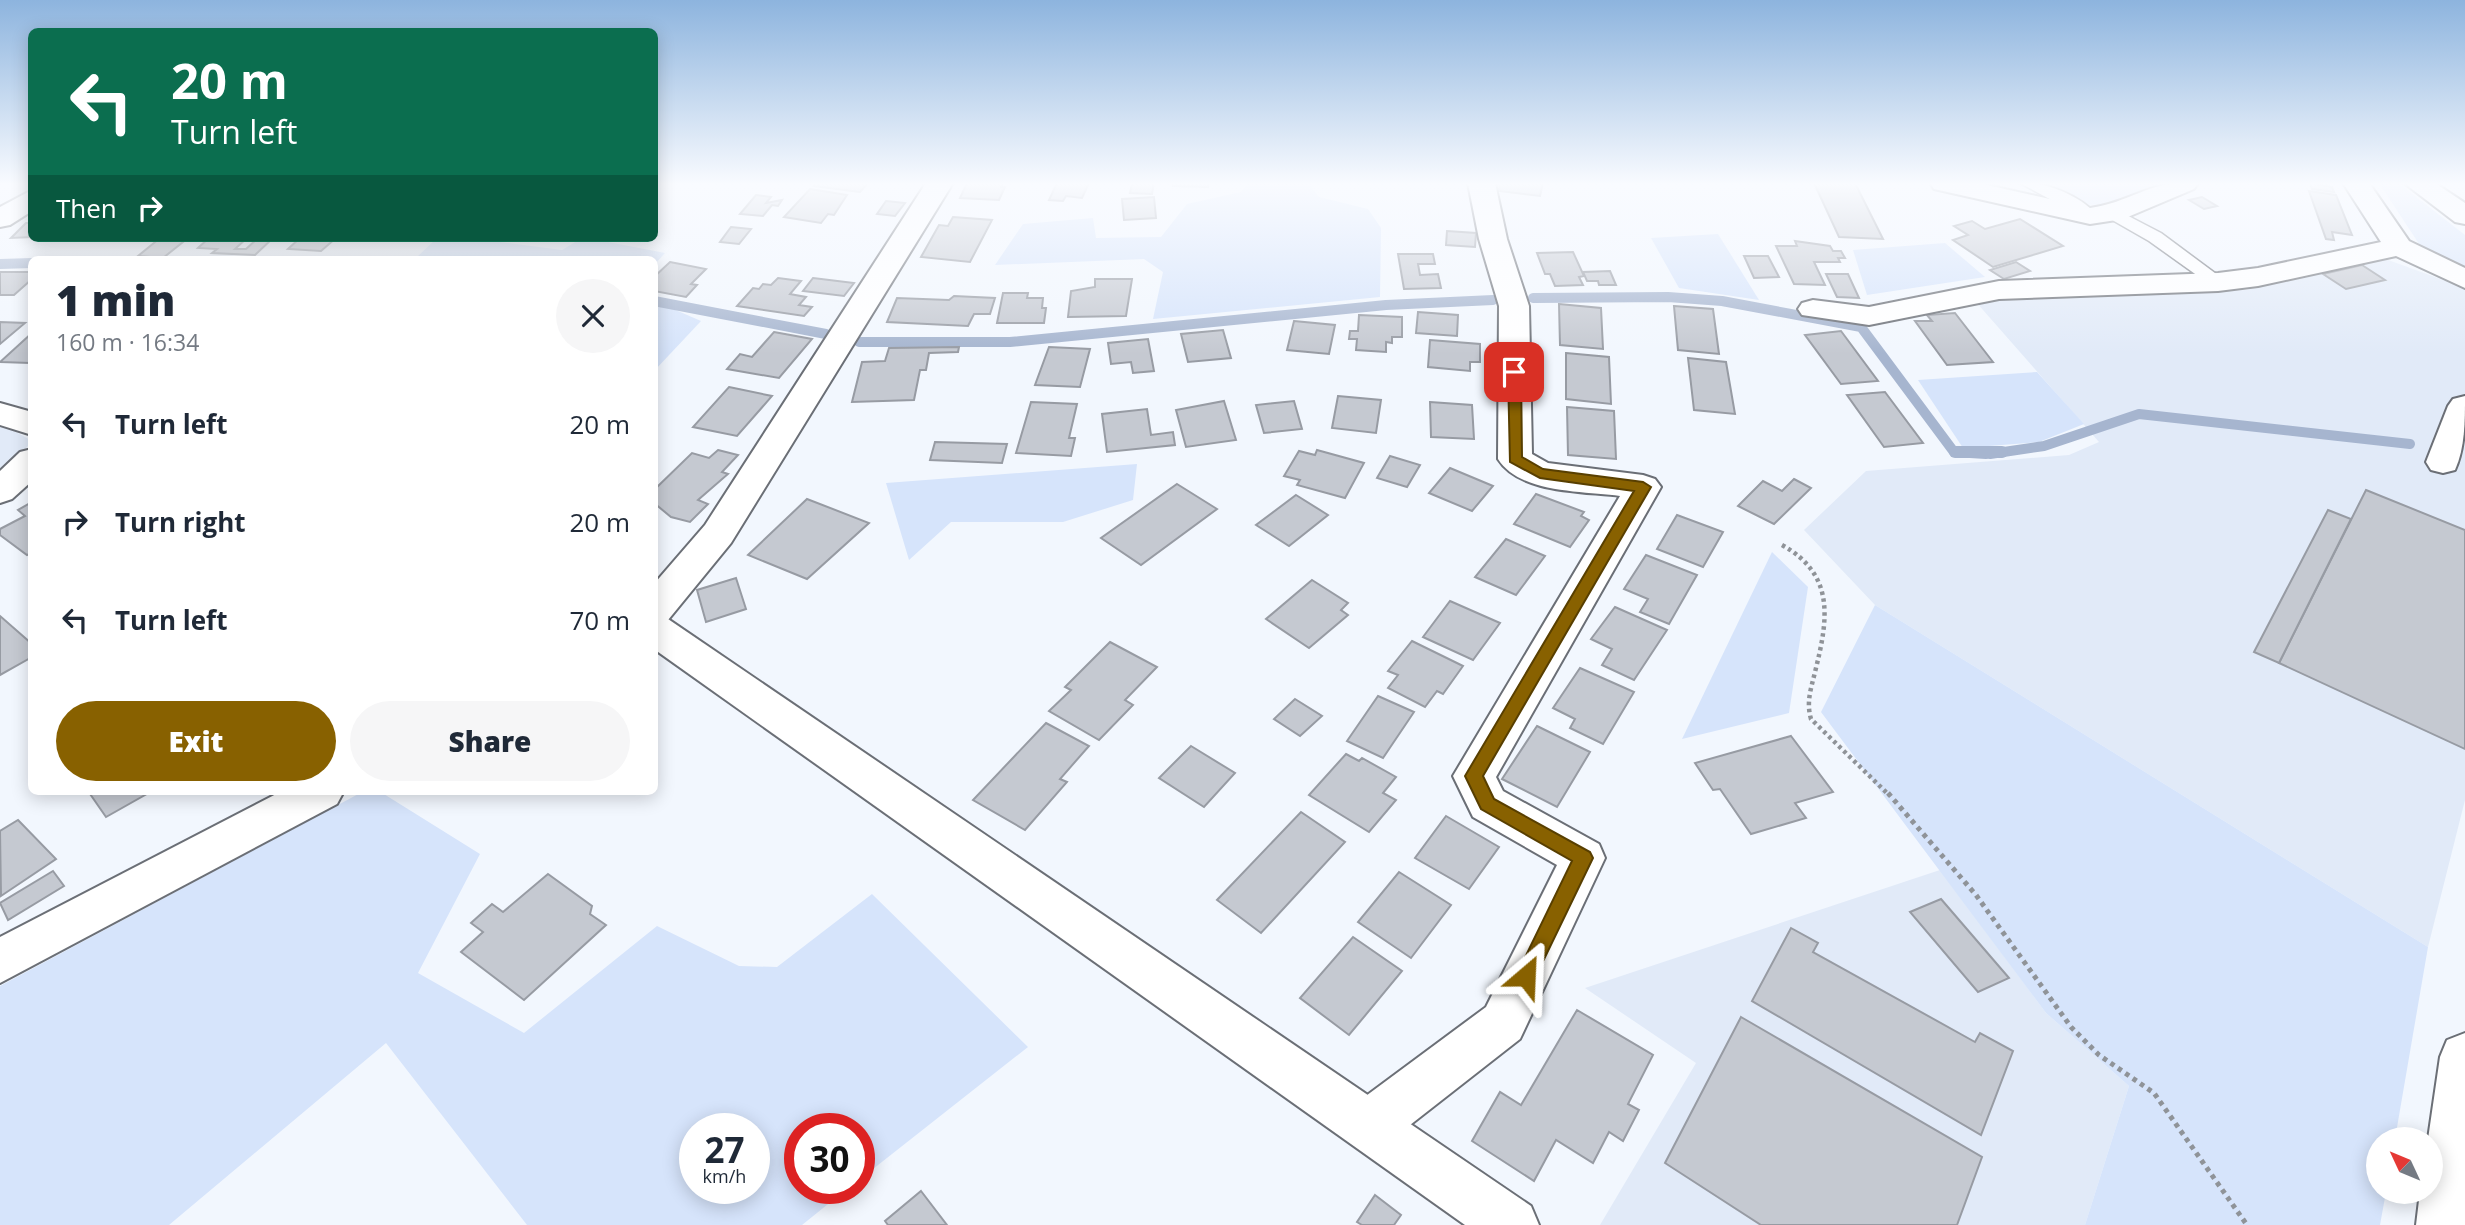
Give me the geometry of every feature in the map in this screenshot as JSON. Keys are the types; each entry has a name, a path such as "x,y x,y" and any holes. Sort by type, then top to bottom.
{"street":[{"path":"658,605 718,534 903,240"},
{"path":"1369,1125 1503,1023 1583,858 1488,804 1474,776 1643,487 1540,473 1515,459 1514,306 1493,240"},
{"path":"2394,240 2399,247 2465,279"},
{"path":"1813,309 1869,316 1999,290 2218,282 2258,277 2399,247"},
{"path":"2443,463 2465,405"},
{"path":"0,413 28,423"},
{"path":"0,491 28,464"},
{"path":"658,632 1512,1225"},
{"path":"0,961 314,795"},
{"path":"2443,1225 2465,1057"}],"lane":[{"path":"2159,240 2218,282"}],"path":[{"path":"1782,545 1808,561 1823,584 1824,624 1807,705 1811,719 1884,788 1976,895 2071,1027 2099,1055 2154,1093 2247,1225"}],"shaded area":[{"path":"1012,240 1381,240 1380,297 1153,319 1163,272 1144,259 995,265"},
{"path":"1652,240 1722,240 1759,300 1679,288"},
{"path":"2417,240 2465,240 2465,268 2425,253"},
{"path":"433,242 499,242 562,250 575,242 608,242 665,253 658,261 658,256 418,256"},
{"path":"1945,243 1985,277 1867,295 1853,250"},
{"path":"2380,257 2465,288 2465,800 2428,947 1875,605 1804,530 1866,471 2069,455 2099,442 1976,302 2028,296 2246,290"},
{"path":"658,302 701,321 658,367"},
{"path":"2037,372 2084,424 2039,442 1963,448 1918,380"},
{"path":"0,423 28,439 28,446 0,478"},
{"path":"1137,464 1133,500 1063,522 951,522 909,560 886,483"},
{"path":"1772,552 1808,587 1789,713 1682,739"},
{"path":"1875,605 2428,947 2397,1127 2366,1127 2366,1204 2384,1204 2380,1225 2085,1225 2129,1086 2046,1013 1821,712"},
{"path":"357,795 385,795 480,854 418,973 524,1033 657,926 739,966 777,967 872,894 1028,1047 875,1167 875,1113 784,1113 784,1204 828,1204 802,1225 527,1225 386,1043 169,1225 0,1225 0,986"},
{"path":"1940,870 2046,1013 2129,1086 2085,1225 1600,1225 1696,1063 1585,988"}],"building":[{"path":"721,240 742,240 739,244 720,242"},
{"path":"930,240 981,240 970,262 921,257"},
{"path":"1446,240 1475,240 1475,247 1446,245"},
{"path":"1953,240 2054,240 2063,246 1993,267"},
{"path":"1795,241 1830,246 1833,251 1841,251 1845,258 1838,258 1840,262 1814,262 1825,285 1794,284 1776,246 1797,246"},
{"path":"155,242 183,242 166,256 138,256"},
{"path":"205,242 243,242 235,249 246,249 254,242 269,242 255,255 212,253 217,249 198,248"},
{"path":"296,242 331,242 321,251 288,249"},
{"path":"1573,252 1584,276 1579,277 1583,285 1555,286 1550,274 1545,274 1537,253"},
{"path":"1398,254 1433,254 1435,264 1418,264 1420,275 1438,274 1441,288 1404,289"},
{"path":"1744,256 1768,256 1779,277 1754,278"},
{"path":"670,262 706,269 691,284 697,285 686,297 658,292 658,273"},
{"path":"2016,262 2030,271 2004,279 1990,270"},
{"path":"2362,265 2385,280 2346,289 2323,274"},
{"path":"1610,271 1616,285 1599,285 1598,281 1587,281 1583,272"},
{"path":"0,272 28,272 28,283 14,295 0,295"},
{"path":"1826,274 1848,274 1859,298 1837,297"},
{"path":"778,278 801,281 790,294 806,297 799,305 812,307 804,316 737,306 753,288 759,289 763,284 771,285"},
{"path":"813,278 854,283 844,296 803,291"},
{"path":"1095,279 1132,279 1126,316 1068,317 1071,291 1095,287"},
{"path":"1003,293 1028,293 1027,298 1043,298 1042,308 1046,308 1044,323 997,323"},
{"path":"954,296 995,298 990,314 974,314 968,326 887,322 897,298 949,300"},
{"path":"1559,304 1601,308 1603,349 1560,345"},
{"path":"1674,306 1713,309 1719,354 1678,350"},
{"path":"1418,312 1458,315 1457,336 1416,333"},
{"path":"1955,313 1993,362 1947,365 1915,321 1932,321 1927,315"},
{"path":"1359,315 1402,317 1402,337 1392,337 1392,343 1386,342 1386,352 1356,350 1357,339 1349,339 1350,331 1358,331"},
{"path":"1294,321 1335,325 1329,354 1287,350"},
{"path":"0,322 25,323 0,344"},
{"path":"1223,330 1231,358 1188,362 1181,334"},
{"path":"1841,331 1878,381 1841,384 1805,335"},
{"path":"774,332 812,339 779,378 727,369 740,354 752,357"},
{"path":"28,337 28,363 0,362"},
{"path":"1148,339 1154,371 1133,373 1131,362 1111,364 1108,343"},
{"path":"1430,340 1480,344 1480,362 1470,362 1470,371 1428,367"},
{"path":"959,347 958,352 929,353 926,370 920,370 914,400 852,402 862,362 885,361 889,348"},
{"path":"1049,347 1090,349 1080,387 1035,385"},
{"path":"1566,353 1609,357 1611,404 1566,399"},
{"path":"1688,358 1726,362 1735,414 1694,410"},
{"path":"729,387 772,396 737,436 693,427"},
{"path":"1885,392 1923,443 1884,447 1847,395"},
{"path":"1338,396 1381,400 1376,433 1332,428"},
{"path":"1224,401 1236,440 1186,447 1176,410"},
{"path":"1294,401 1302,429 1264,433 1256,405"},
{"path":"1031,402 1077,404 1069,438 1075,438 1071,456 1016,453"},
{"path":"1430,402 1472,405 1474,439 1431,437"},
{"path":"1567,407 1614,411 1616,459 1568,455"},
{"path":"1147,409 1151,435 1173,432 1175,445 1107,452 1102,414"},
{"path":"935,442 1007,444 1002,463 930,460"},
{"path":"718,450 738,455 722,472 728,474 698,500 708,504 690,522 671,517 658,506 658,486 692,453 709,458"},
{"path":"1317,450 1364,463 1345,498 1297,485 1300,480 1284,476 1299,451 1315,455"},
{"path":"1390,456 1420,465 1407,487 1377,478"},
{"path":"1450,468 1493,486 1472,511 1429,493"},
{"path":"1794,479 1811,488 1774,524 1738,506 1763,481 1782,491"},
{"path":"1177,484 1217,509 1141,565 1101,538"},
{"path":"2366,490 2465,530 2465,749 2279,663"},
{"path":"1536,494 1584,512 1581,516 1589,520 1570,547 1514,524"},
{"path":"1296,495 1328,515 1289,546 1256,525"},
{"path":"807,499 869,523 807,579 748,555"},
{"path":"28,504 27,555 0,535 0,529 25,516 18,510"},
{"path":"2328,510 2351,519 2279,663 2254,652"},
{"path":"1677,515 1723,532 1703,567 1657,549"},
{"path":"1506,539 1545,556 1516,595 1475,577"},
{"path":"1646,555 1697,575 1669,624 1640,612 1648,599 1624,589"},
{"path":"736,578 746,609 706,622 697,590"},
{"path":"1312,580 1348,603 1341,610 1348,615 1309,648 1266,619"},
{"path":"1450,601 1500,623 1473,660 1423,637"},
{"path":"1615,607 1667,630 1634,680 1602,665 1612,649 1591,639"},
{"path":"0,616 28,640 28,659 0,675"},
{"path":"1412,641 1463,666 1443,694 1437,691 1425,707 1388,688 1398,675 1388,671"},
{"path":"1110,642 1157,667 1125,700 1133,705 1099,740 1049,711 1071,690 1065,687"},
{"path":"1580,668 1634,692 1603,744 1570,728 1575,719 1553,708"},
{"path":"1378,696 1414,712 1383,758 1347,741"},
{"path":"1295,699 1322,716 1300,736 1274,719"},
{"path":"1046,723 1089,746 1060,779 1067,782 1025,830 973,800"},
{"path":"1537,726 1590,752 1557,807 1502,779"},
{"path":"1791,736 1833,792 1795,803 1806,818 1751,834 1720,789 1713,790 1695,763"},
{"path":"1191,746 1235,773 1204,807 1159,778"},
{"path":"1346,754 1359,761 1362,758 1396,777 1383,793 1396,800 1369,832 1309,795"},
{"path":"91,795 145,795 106,817"},
{"path":"1301,812 1345,842 1261,933 1217,900"},
{"path":"1446,816 1499,847 1469,889 1415,858"},
{"path":"18,820 56,859 1,896 0,831"},
{"path":"53,871 64,886 8,920 0,903"},
{"path":"1399,872 1451,905 1411,958 1358,922"},
{"path":"548,874 592,906 590,914 606,925 524,1000 461,952 483,932 471,923 492,904 503,912"},
{"path":"1941,899 2009,978 1978,992 1910,912"},
{"path":"1791,928 1818,943 1813,952 1975,1042 1980,1033 2013,1051 1981,1135 1752,1001"},
{"path":"1353,937 1402,971 1349,1035 1300,998"},
{"path":"1577,1010 1653,1055 1628,1104 1639,1110 1623,1141 1609,1132 1593,1163 1556,1140 1534,1181 1472,1141 1500,1092 1521,1105"},
{"path":"1741,1017 1982,1157 1957,1225 1761,1225 1665,1163"},
{"path":"921,1191 947,1225 888,1225 885,1221"},
{"path":"1375,1195 1401,1215 1394,1225 1362,1225 1357,1222"}],"waterway":[{"path":"0,264 28,263"},
{"path":"1533,298 1668,297 1722,301 1861,327 1954,452 1986,454"},
{"path":"859,342 1010,342 1386,305 1493,300"},
{"path":"658,302 826,334"},
{"path":"1990,454 2044,446 2139,414 2410,444"},
{"path":"1955,452 2002,452"}],"route":[{"path":"1514,372 1515,459 1540,473 1643,487 1474,776 1488,804 1583,858 1526,976"}]}
